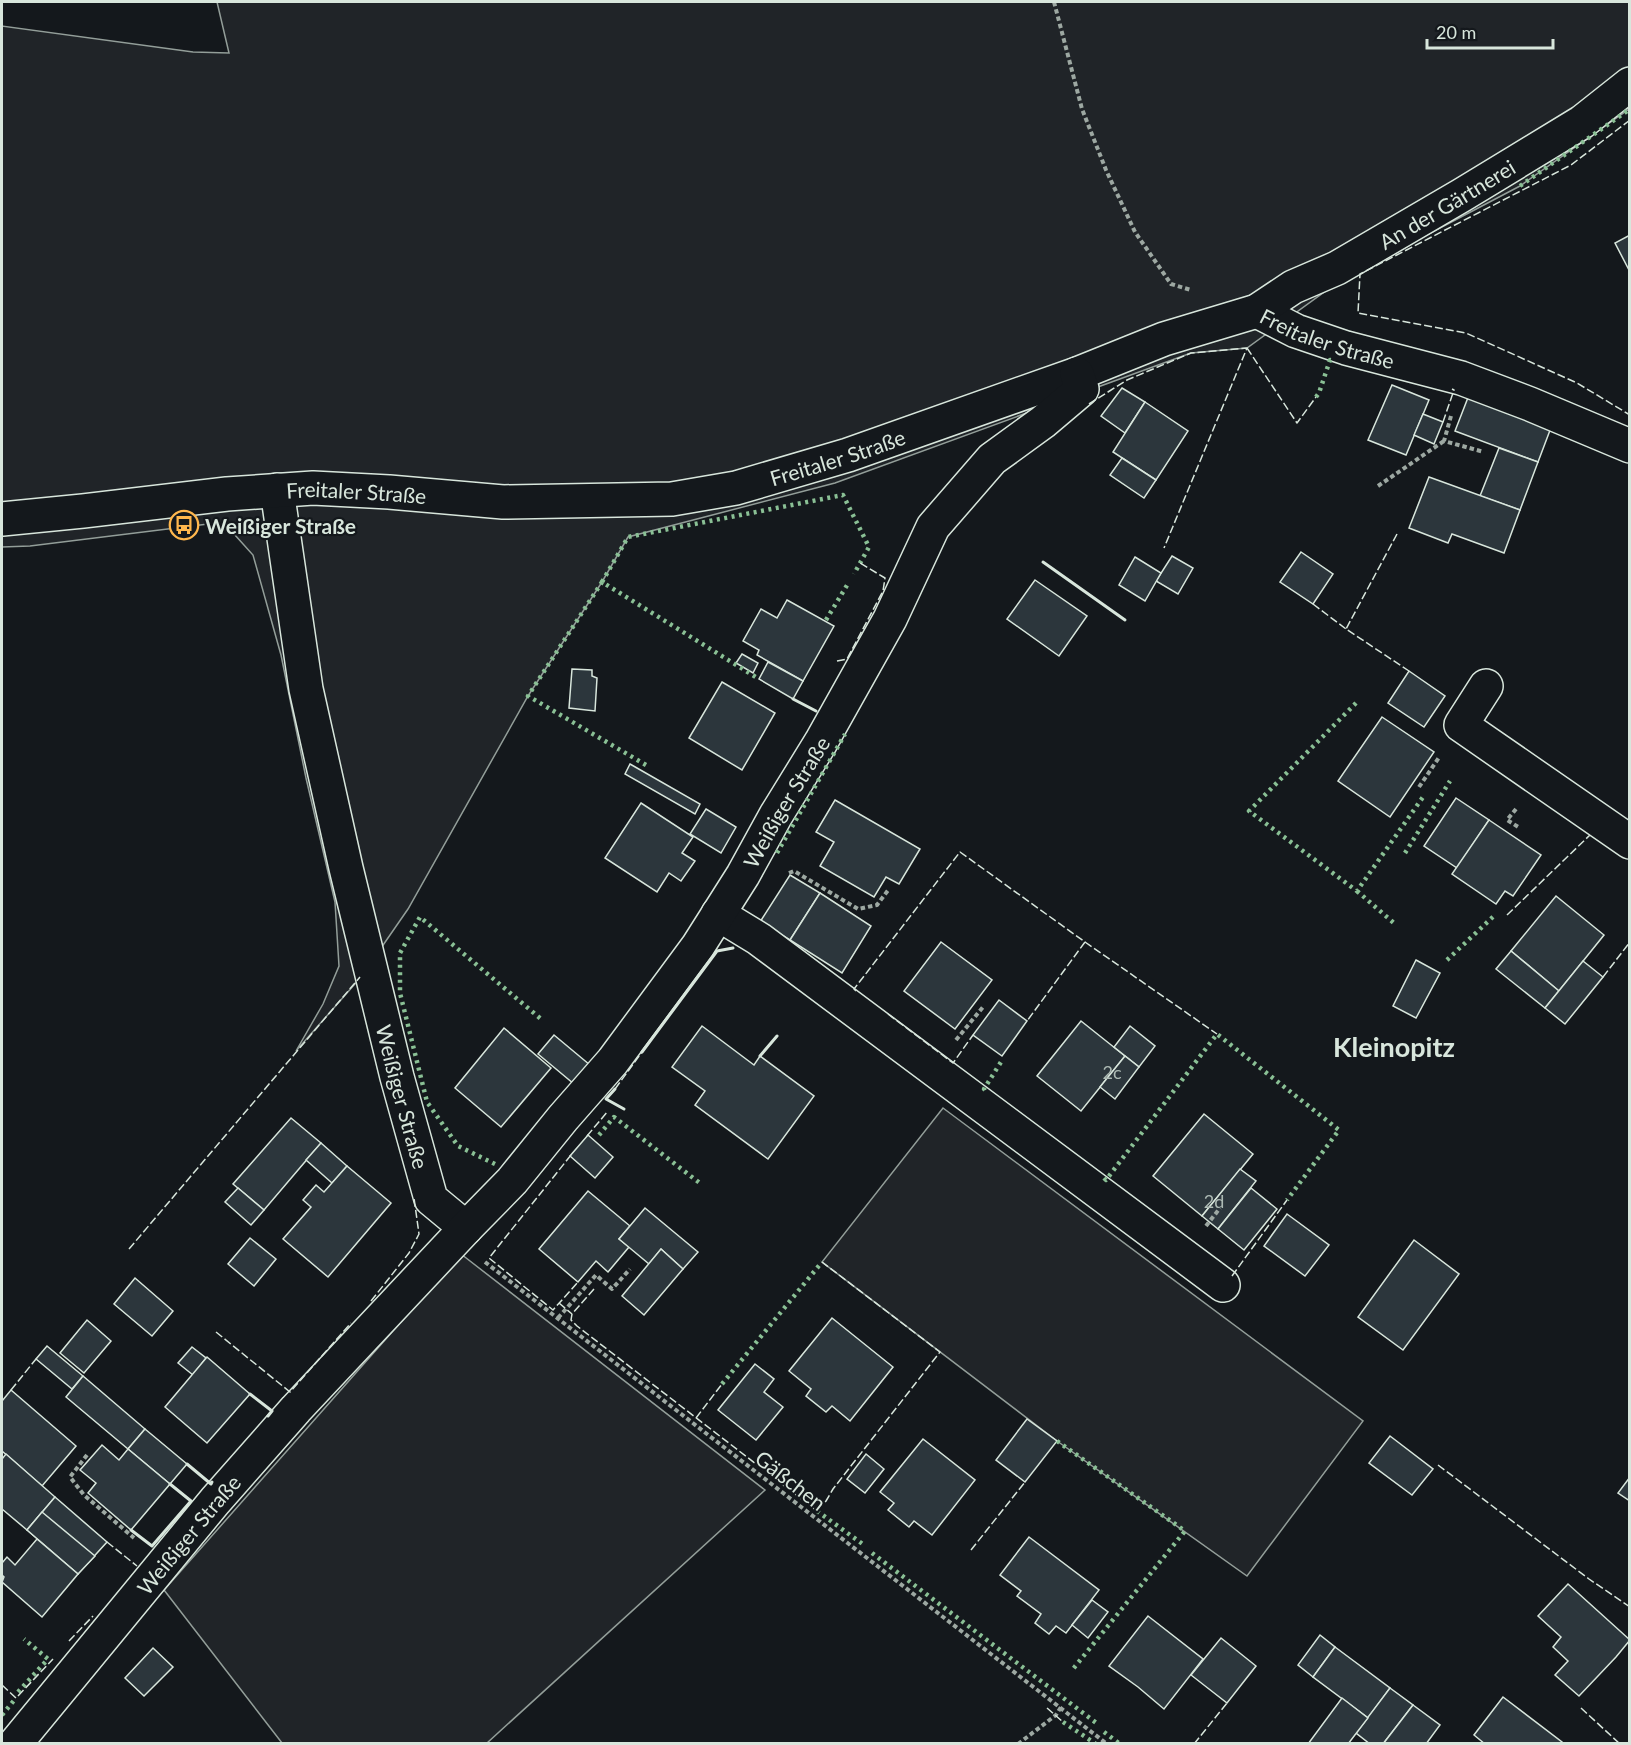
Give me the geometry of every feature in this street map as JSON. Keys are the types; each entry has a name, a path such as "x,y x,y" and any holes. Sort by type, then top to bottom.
{"street":[{"name":"An der Gärtnerei","path":"1257,311 1293,287 1337,268 1582,122 1629,84"},
{"name":"Freitaler Straße","path":"2,519 83,512 227,494 313,488 503,502 672,499 736,488 848,455 1077,374 1164,339 1257,311 1314,338 1461,378 1629,446"},
{"name":"Weißiger Straße","path":"15,1743 164,1563 296,1409 512,1181 613,1061 698,946 718,914 821,741 890,619 933,527 992,459 1043,422 1082,389 1077,374"},
{"name":"Weißiger Straße","path":"277,490 306,689 397,1077 431,1199 461,1233"},
{"path":"1486,686 1461,725 1629,842"},
{"path":"718,914 759,939 1223,1285"}],"path":[{"path":"1054,2 1082,109 1106,170 1135,232 1171,284 1192,290"},
{"path":"1378,486 1444,441 1452,411"},
{"path":"1444,441 1484,452"},
{"path":"787,873 794,871 858,909 877,905 889,889"},
{"path":"950,1047 983,1007"},
{"name":"Gäßchen","path":"461,1233 558,1318 1107,1743"},
{"path":"558,1318 596,1275 612,1289 630,1269"},
{"path":"87,1455 70,1478 84,1495 164,1563"},
{"path":"1018,1743 1056,1715 1061,1707"}],"shaded area":[{"path":"217,2 1629,2 1629,109 1520,186 1341,280 1247,348 1191,353 835,483 628,537 602,582 528,696 408,909 361,977 296,1051 323,1004 339,966 335,902 306,778 281,655 253,555 234,534 208,524 30,546 2,547 2,26 193,52 229,53"},
{"path":"943,1108 1363,1421 1247,1576 1057,1441 822,1262"},
{"path":"461,1254 765,1490 487,1743 282,1743 164,1590"}],"building":[{"path":"1630,235 1630,272 1615,243"},
{"path":"1392,385 1429,400 1406,455 1368,440"},
{"path":"1122,388 1145,402 1125,433 1101,416"},
{"path":"1469,395 1552,425 1538,462 1455,431"},
{"path":"1145,402 1188,431 1156,480 1113,452"},
{"path":"1423,414 1443,422 1434,444 1414,435"},
{"path":"1499,448 1538,462 1520,510 1480,496"},
{"path":"1122,458 1156,480 1144,498 1110,475"},
{"path":"1429,477 1520,510 1504,553 1452,534 1448,543 1409,528"},
{"path":"1301,552 1333,574 1313,604 1280,582"},
{"path":"1172,556 1193,568 1178,594 1156,581"},
{"path":"1135,557 1161,573 1145,601 1119,585"},
{"path":"1035,580 1087,616 1059,656 1007,619"},
{"path":"787,600 834,626 803,681 757,655 759,650 743,641 761,609 777,618"},
{"path":"742,654 758,663 753,673 736,663"},
{"path":"768,662 803,681 793,699 759,679"},
{"path":"572,669 592,670 592,676 597,678 595,711 569,708"},
{"path":"1409,671 1445,696 1424,727 1388,703"},
{"path":"722,682 775,713 742,770 689,738"},
{"path":"1382,717 1434,752 1390,817 1338,781"},
{"path":"630,764 700,804 695,814 625,774"},
{"path":"1456,798 1489,820 1457,868 1424,846"},
{"path":"835,800 920,849 899,884 886,877 874,897 820,866 834,842 816,832"},
{"path":"641,803 693,837 682,853 695,861 681,881 669,873 657,892 605,858"},
{"path":"706,809 736,827 721,853 690,834"},
{"path":"1489,820 1541,855 1513,896 1505,891 1496,904 1452,874"},
{"path":"790,875 820,893 790,940 760,922"},
{"path":"820,893 871,926 842,973 790,940"},
{"path":"1556,896 1604,935 1559,991 1511,951"},
{"path":"941,942 992,980 955,1029 904,991"},
{"path":"1511,951 1559,991 1545,1008 1496,969"},
{"path":"1416,960 1440,973 1416,1018 1393,1006"},
{"path":"1583,961 1603,977 1565,1024 1545,1008"},
{"path":"999,1000 1027,1021 1002,1056 973,1035"},
{"path":"1081,1021 1125,1056 1081,1111 1037,1076"},
{"path":"702,1026 754,1065 760,1056 814,1096 768,1159 695,1105 705,1091 672,1067"},
{"path":"1130,1026 1155,1046 1139,1067 1114,1047"},
{"path":"504,1028 551,1068 501,1127 455,1088"},
{"path":"554,1035 590,1065 574,1084 538,1054"},
{"path":"1125,1056 1139,1067 1115,1099 1100,1087"},
{"path":"1204,1114 1253,1154 1202,1216 1153,1176"},
{"path":"291,1118 321,1143 264,1210 233,1184"},
{"path":"588,1135 613,1157 595,1178 570,1156"},
{"path":"321,1143 347,1166 332,1183 306,1160"},
{"path":"347,1166 391,1203 328,1277 283,1239 311,1207 303,1200 316,1185 324,1192"},
{"path":"1240,1169 1256,1181 1218,1229 1202,1216"},
{"path":"238,1188 264,1210 251,1225 225,1202"},
{"path":"1251,1188 1277,1209 1244,1250 1218,1229"},
{"path":"588,1191 630,1226 619,1239 629,1247 608,1272 596,1261 578,1282 539,1249"},
{"path":"645,1208 698,1252 683,1269 661,1249 649,1264 619,1239"},
{"path":"1287,1214 1329,1245 1305,1276 1264,1246"},
{"path":"250,1238 276,1259 254,1286 228,1264"},
{"path":"1414,1240 1459,1274 1403,1350 1358,1317"},
{"path":"661,1249 683,1269 644,1315 622,1296"},
{"path":"135,1278 173,1311 152,1336 114,1304"},
{"path":"832,1318 893,1367 850,1421 832,1406 826,1412 806,1396 811,1389 789,1371"},
{"path":"87,1320 111,1341 84,1373 60,1353"},
{"path":"47,1346 83,1376 72,1389 36,1359"},
{"path":"192,1347 206,1358 193,1375 178,1363"},
{"path":"207,1357 250,1394 207,1443 165,1407"},
{"path":"755,1364 774,1379 764,1392 783,1407 756,1440 718,1410"},
{"path":"83,1376 145,1429 128,1449 66,1397"},
{"path":"11,1390 76,1446 42,1486 2,1451 2,1401"},
{"path":"1027,1419 1057,1441 1025,1482 996,1460"},
{"path":"145,1429 187,1464 170,1484 128,1449"},
{"path":"1390,1436 1433,1469 1412,1495 1369,1463"},
{"path":"923,1439 975,1480 932,1535 914,1521 909,1527 888,1510 894,1503 880,1492"},
{"path":"102,1445 119,1460 128,1449 170,1484 131,1530 88,1493 96,1483 80,1470"},
{"path":"6,1454 55,1497 27,1530 2,1509 2,1459"},
{"path":"866,1454 884,1469 865,1493 847,1479"},
{"path":"1630,1477 1630,1501 1618,1493"},
{"path":"55,1497 107,1542 78,1574 27,1530"},
{"path":"42,1512 95,1556 78,1574 27,1530"},
{"path":"1029,1537 1099,1590 1066,1633 1056,1626 1049,1634 1035,1623 1041,1614 1017,1596 1021,1591 1000,1575"},
{"path":"37,1539 78,1574 42,1617 2,1582 4,1577 2,1563 7,1557 15,1565"},
{"path":"1568,1584 1630,1640 1579,1696 1555,1675 1568,1661 1553,1647 1561,1637 1538,1616"},
{"path":"1092,1600 1108,1612 1088,1638 1072,1625"},
{"path":"1148,1616 1203,1659 1164,1709 1109,1666"},
{"path":"1320,1635 1335,1647 1313,1677 1298,1665"},
{"path":"1221,1638 1256,1666 1227,1703 1191,1675"},
{"path":"1335,1647 1390,1688 1368,1718 1313,1677"},
{"path":"153,1648 173,1667 144,1696 125,1678"},
{"path":"1390,1688 1413,1705 1383,1744 1370,1744 1356,1733"},
{"path":"1503,1697 1562,1742 1561,1744 1485,1744 1474,1735"},
{"path":"1342,1698 1368,1718 1348,1744 1308,1744"},
{"path":"1413,1705 1440,1725 1426,1744 1383,1744"}],"hedge":[{"path":"1520,186 1630,109"},
{"path":"1316,397 1330,360 1334,361"},
{"path":"602,582 628,537 843,495 869,547 854,574"},
{"path":"646,765 528,696 602,582 759,679"},
{"path":"826,620 849,582"},
{"path":"1356,703 1249,811 1357,891 1423,797"},
{"path":"777,853 845,734"},
{"path":"1405,853 1450,781"},
{"path":"1357,891 1395,924"},
{"path":"1447,960 1496,914"},
{"path":"495,1164 458,1146 427,1102 400,993 400,953 420,917 541,1019"},
{"path":"1104,1178 1106,1180 1217,1034 1339,1130 1287,1200"},
{"path":"985,1090 1001,1062"},
{"path":"599,1135 614,1117 701,1184"},
{"path":"722,1384 822,1262"},
{"path":"1057,1441 1185,1531 1073,1669"},
{"path":"817,1511 864,1545"},
{"path":"872,1553 1099,1725"},
{"path":"18,1692 48,1659 24,1639"},
{"path":"2,1715 16,1698"},
{"path":"1063,1722 1096,1744"},
{"path":"1104,1732 1120,1744"}],"fence":[{"path":"1630,120 1571,165 1360,274 1358,313 1466,333 1577,383 1630,415"},
{"path":"1247,348 1297,423 1316,397"},
{"path":"1089,404 1127,380 1191,353 1247,348 1164,548"},
{"path":"1443,422 1454,390 1452,389"},
{"path":"1397,534 1346,629 1409,671"},
{"path":"837,661 847,659 883,591 885,578 860,563"},
{"path":"1313,604 1346,629"},
{"path":"1507,915 1590,835"},
{"path":"856,991 854,989 960,852 1085,942 1027,1021"},
{"path":"1085,942 1217,1034"},
{"path":"1603,977 1630,942"},
{"path":"129,1249 360,977"},
{"path":"888,1014 953,1063 973,1035"},
{"path":"615,1089 642,1052"},
{"path":"587,1136 608,1111"},
{"path":"571,1155 489,1258 553,1310 578,1282"},
{"path":"371,1301 409,1253 419,1234 414,1198"},
{"path":"1232,1276 1287,1200"},
{"path":"594,1289 572,1314 571,1320 577,1326 817,1511 940,1352 822,1262"},
{"path":"559,1303 572,1314"},
{"path":"216,1332 290,1392 351,1323"},
{"path":"11,1390 36,1359"},
{"path":"696,1418 722,1384"},
{"path":"1438,1465 1589,1579 1630,1607"},
{"path":"971,1550 1025,1482"},
{"path":"107,1542 137,1566"},
{"path":"69,1641 93,1616"},
{"path":"2,1685 16,1698 53,1659"},
{"path":"1194,1744 1227,1703"},
{"path":"1047,1708 1063,1722"},
{"path":"1581,1708 1620,1744"}],"wall":[{"path":"1043,562 1125,620"},
{"path":"793,699 816,711"},
{"path":"642,1052 717,951 733,948"},
{"path":"760,1056 777,1036"},
{"path":"615,1089 606,1099 624,1109"},
{"path":"250,1394 272,1411 268,1416"},
{"path":"187,1464 211,1484 212,1482"},
{"path":"131,1530 152,1546 191,1501 170,1484"}],"place":[{"name":"Weißiger Straße","path":"184,525"}],"district":[{"name":"Kleinopitz","path":"1394,1046"}]}
